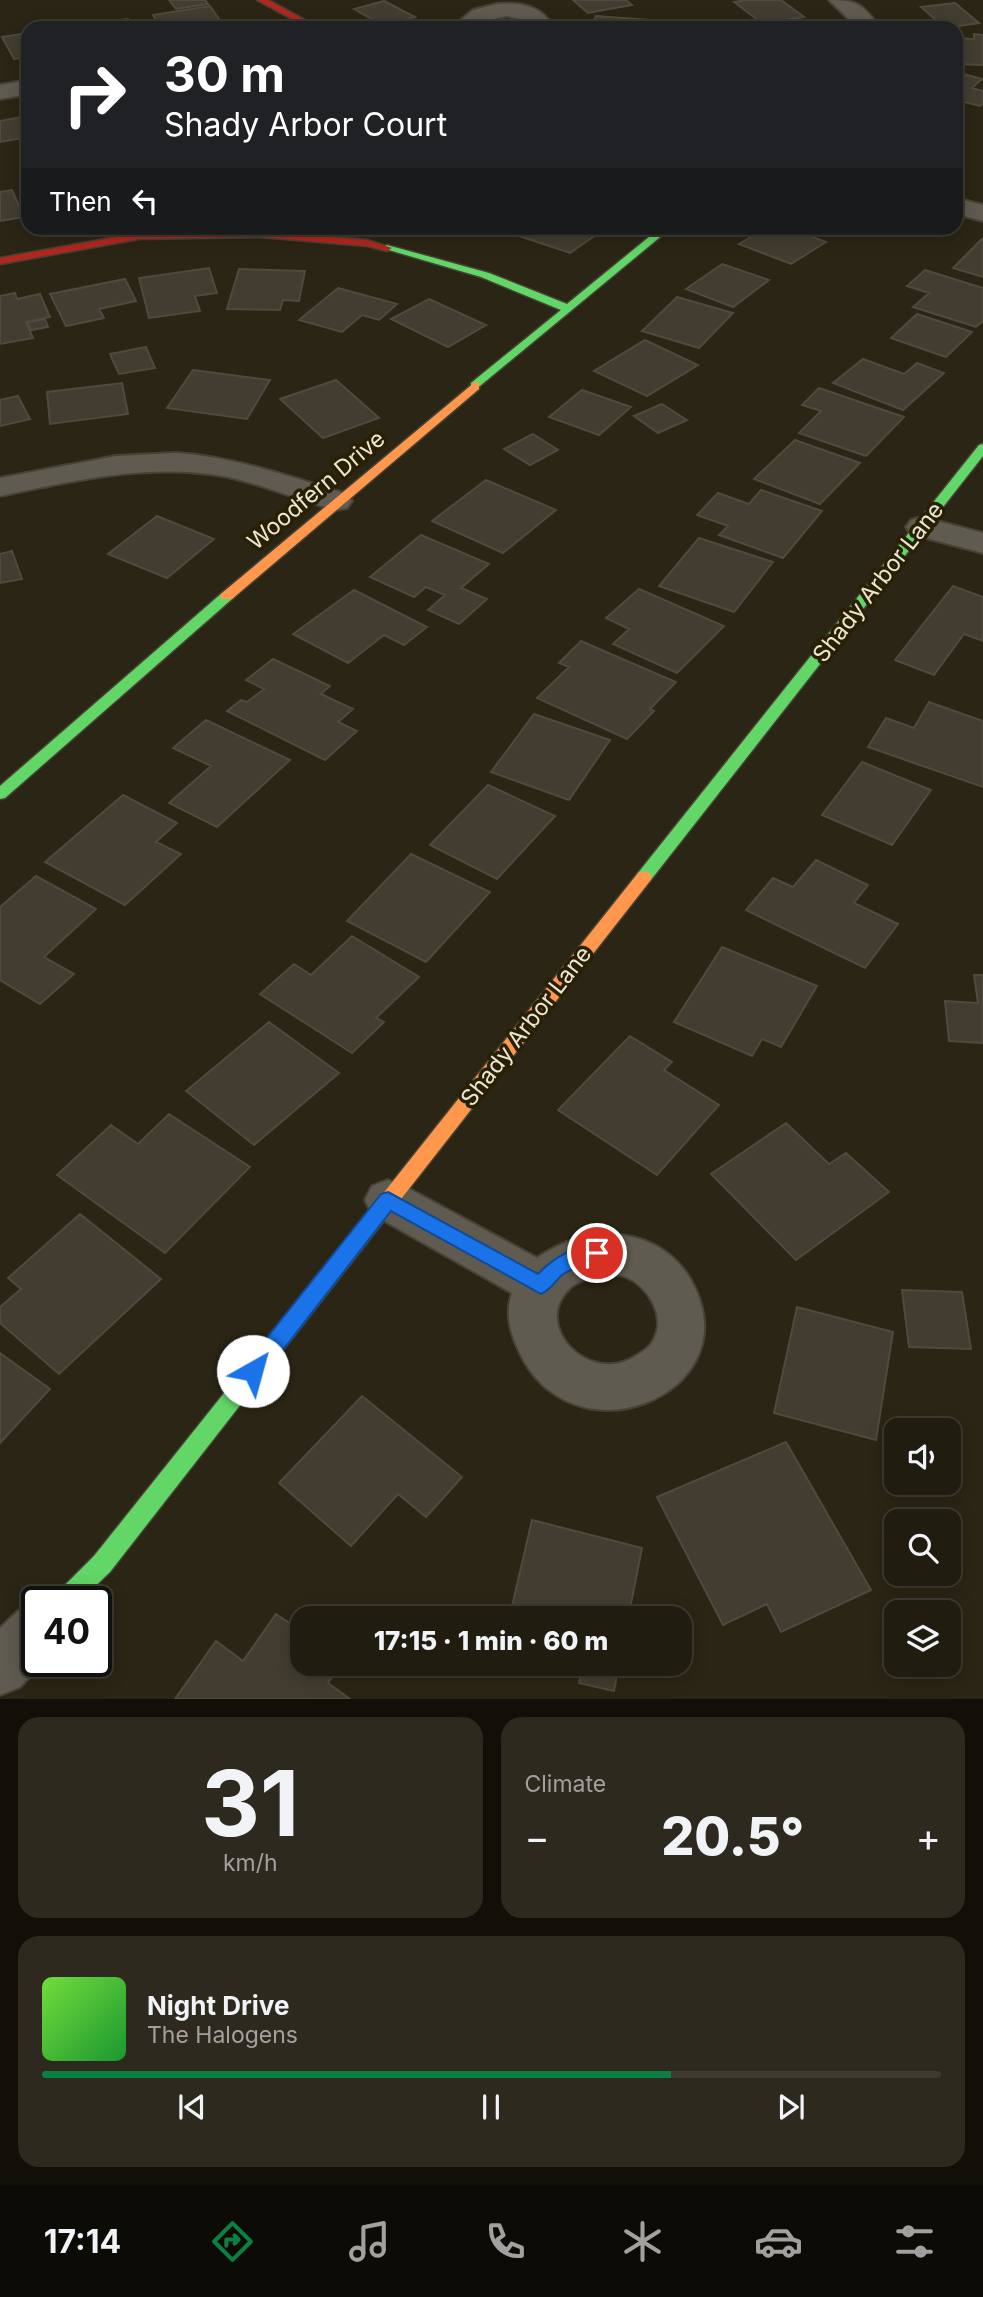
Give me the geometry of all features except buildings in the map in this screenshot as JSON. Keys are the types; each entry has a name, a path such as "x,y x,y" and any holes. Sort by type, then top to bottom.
{"street":[{"path":"261,0 301,21"},
{"path":"839,0 854,10 863,21"},
{"path":"472,21 483,14 503,10 533,15 540,21"},
{"path":"0,92 21,88"},
{"path":"963,208 983,213"},
{"path":"0,261 139,236 200,235"},
{"path":"272,235 367,243 485,275 569,309"},
{"name":"Woodfern Drive","path":"0,794 336,501 658,235"},
{"name":"Shady Arbor Lane","path":"80,1586 102,1564 983,448"},
{"path":"0,487 126,464 186,463 232,469 336,501"},
{"path":"922,527 983,543"},
{"path":"388,1200 541,1285"},
{"path":"0,1667 21,1646"}],"traffic: fast":[{"path":"475,386 658,235"},
{"path":"387,248 485,275 569,309"},
{"path":"644,877 983,448"},
{"path":"0,794 227,596"},
{"path":"80,1586 102,1564 315,1294"}],"traffic: slow":[{"path":"227,596 475,386"},
{"path":"315,1294 644,877"}],"traffic: jam":[{"path":"261,0 302,21"},
{"path":"0,261 139,236 200,235"},
{"path":"272,235 367,243 387,248"}],"route":[{"path":"253,1371 388,1200 541,1285 555,1269 575,1258 597,1253"}]}
